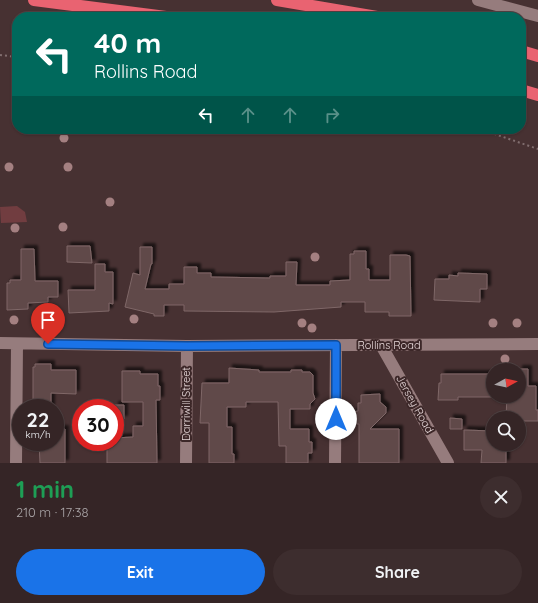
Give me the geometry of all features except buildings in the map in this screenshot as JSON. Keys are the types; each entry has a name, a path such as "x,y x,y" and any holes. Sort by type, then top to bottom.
{"highway":[{"path":"34,0 127,12"},
{"path":"278,0 348,12"},
{"path":"526,52 538,56"},
{"path":"526,91 538,95"}],"street":[{"path":"478,0 523,12"},
{"path":"526,13 538,16"},
{"name":"Rollins Road","path":"0,343 187,346 538,344"},
{"path":"16,463 17,344"},
{"path":"335,463 336,345"},
{"name":"Jersey Road","path":"381,345 448,463"},
{"name":"Darriwill Street","path":"186,463 187,346"}],"path":[{"path":"0,55 12,56"},
{"path":"495,134 538,148"}],"shaded area":[{"path":"17,206 25,212 27,222 1,223 0,207"}],"route":[{"path":"48,344 187,346 336,345 336,419"}]}
